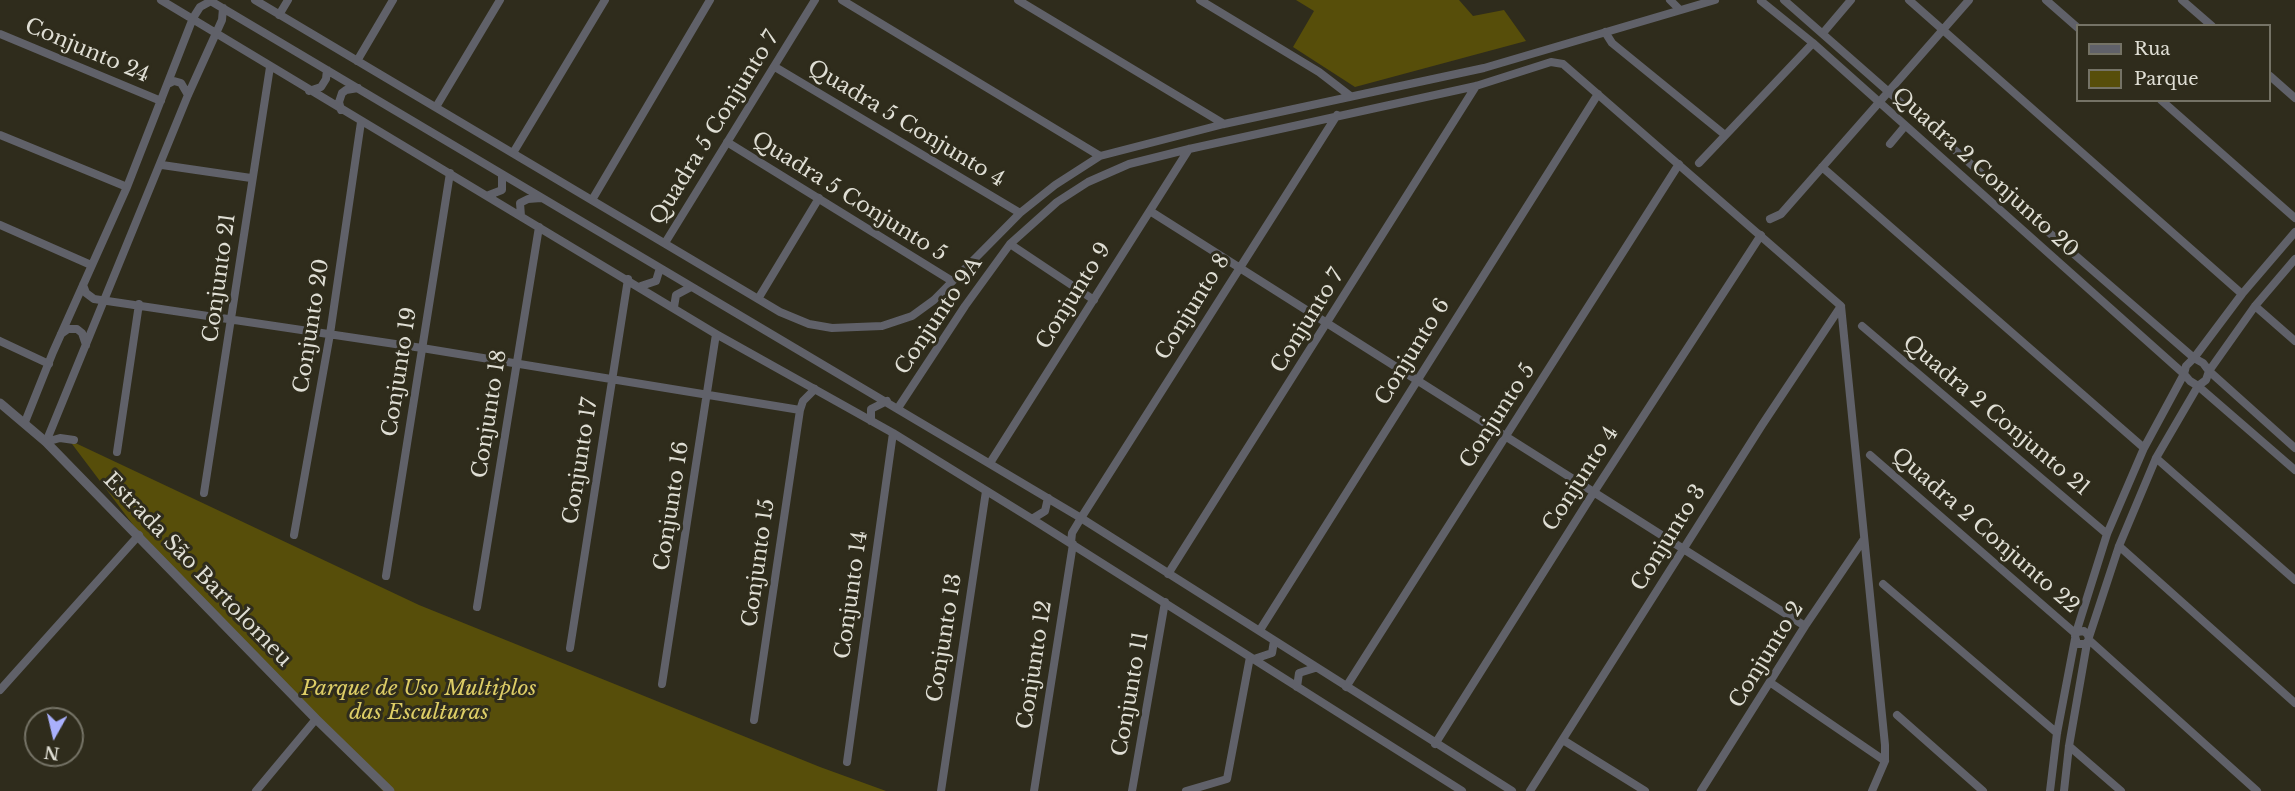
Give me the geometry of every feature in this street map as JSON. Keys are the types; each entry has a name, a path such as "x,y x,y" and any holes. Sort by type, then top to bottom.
{"street":[{"path":"161,0 309,91 489,195 716,334 892,433 1165,602 1462,791"},
{"path":"255,0 758,299 809,324 832,328 882,326 912,316 934,300 1020,213 1055,185 1100,156 1349,95 1484,68 1716,0"},
{"path":"279,15 288,0"},
{"path":"357,60 393,0"},
{"path":"436,107 500,0"},
{"path":"513,153 605,0"},
{"path":"592,200 710,0"},
{"name":"Quadra 5 Conjunto 7","path":"665,243 815,0"},
{"path":"842,0 1100,156"},
{"path":"1018,0 1224,124"},
{"path":"1200,0 1319,72 1349,95"},
{"path":"1670,0 1680,10"},
{"path":"1752,0 1762,1"},
{"path":"1784,0 2209,370 2295,448"},
{"path":"1823,33 1851,0"},
{"path":"1910,0 2242,294"},
{"path":"1770,219 1781,214 1969,0"},
{"path":"2046,0 2076,26"},
{"path":"2182,0 2210,24"},
{"path":"25,422 82,285 127,187 193,18 200,7 210,1 1081,518 1512,791"},
{"name":"Quadra 2 Conjunto 20","path":"1762,1 1813,43 2184,374"},
{"path":"46,442 162,165 188,95 222,20 223,8"},
{"path":"1605,32 1612,43 1725,135"},
{"name":"Conjunto 24","path":"0,34 161,101"},
{"path":"1699,163 1813,43"},
{"name":"Conjunto 9A","path":"898,408 965,306 1010,244 1057,202 1088,182 1129,164 1337,115 1476,87 1557,62 1575,72 1598,94"},
{"name":"Conjunto 21","path":"204,493 233,318 270,67"},
{"name":"Quadra 5 Conjunto 4","path":"775,67 1020,213"},
{"path":"309,91 321,87 326,79 327,70"},
{"path":"2271,77 2295,98"},
{"path":"168,84 174,81 181,82 188,95"},
{"name":"Conjunto 7","path":"1168,574 1329,323 1476,87"},
{"path":"341,110 339,102 342,93 359,88"},
{"path":"1598,94 1841,306 1881,688 1885,761 1872,791"},
{"name":"Conjunto 6","path":"1260,630 1598,94"},
{"path":"2163,102 2295,218"},
{"name":"Conjunto 8","path":"1072,544 1072,533 1081,518 1337,115"},
{"name":"Conjunto 20","path":"294,535 330,334 362,122"},
{"path":"1890,144 1905,126"},
{"path":"0,135 127,187"},
{"name":"Quadra 5 Conjunto 5","path":"727,142 952,281"},
{"name":"Conjunto 9","path":"990,463 1189,149"},
{"name":"Conjunto 5","path":"1346,687 1679,164"},
{"path":"162,165 252,178"},
{"path":"1822,167 2144,448"},
{"name":"Conjunto 19","path":"386,576 450,173"},
{"path":"489,195 502,190 504,183 502,175"},
{"path":"521,216 519,206 523,200 542,198"},
{"path":"758,299 819,198"},
{"path":"1150,211 1805,626"},
{"path":"0,225 92,265"},
{"name":"Conjunto 18","path":"477,607 539,227"},
{"path":"2050,791 2057,734 2076,635 2107,534 2144,448 2184,374 2186,366 2242,294 2295,232"},
{"name":"Conjunto 4","path":"1435,744 1594,492 1761,235"},
{"path":"1010,244 1094,300"},
{"path":"2064,791 2069,746 2088,640 2119,546 2156,458 2198,386 2206,380 2209,370 2255,306 2295,259"},
{"path":"639,286 656,281 660,268"},
{"name":"Conjunto 17","path":"570,648 628,279"},
{"path":"82,285 89,297 105,300 422,348 707,397 800,410 803,400 815,388"},
{"path":"674,307 676,295 691,287"},
{"path":"117,452 140,304"},
{"name":"Conjunto 3","path":"1530,791 1762,425 1841,306"},
{"path":"2255,306 2295,341"},
{"name":"Quadra 2 Conjunto 21","path":"1862,326 2107,534"},
{"path":"61,334 68,329 77,329 82,333 86,346"},
{"name":"Conjunto 16","path":"662,684 716,334"},
{"path":"0,341 49,364"},
{"path":"2184,374 2295,470"},
{"path":"870,421 870,412 873,407 887,401"},
{"name":"Estrada São Bartolomeu","path":"0,403 46,442 316,719 390,791"},
{"name":"Conjunto 15","path":"754,720 800,410"},
{"name":"Conjunto 14","path":"847,762 892,433"},
{"path":"46,442 60,438 74,440"},
{"name":"Quadra 2 Conjunto 22","path":"1870,455 2076,635"},
{"path":"2156,458 2295,579"},
{"name":"Conjunto 13","path":"941,791 986,491"},
{"path":"1032,519 1045,511 1048,498"},
{"path":"0,690 139,535"},
{"name":"Conjunto 2","path":"1701,791 1805,626 1864,539"},
{"name":"Conjunto 12","path":"1034,791 1072,544"},
{"path":"2119,546 2295,703"},
{"path":"1883,584 2057,734"},
{"name":"Conjunto 11","path":"1132,791 1165,602"},
{"path":"2076,635 2084,631 2088,640 2257,791"},
{"path":"2076,635 2080,645 2088,640"},
{"path":"1252,658 1272,653 1274,641"},
{"path":"1186,791 1227,779 1252,658"},
{"path":"1297,687 1299,673 1316,668"},
{"path":"1771,683 1885,761"},
{"path":"1896,715 1983,791"},
{"path":"256,791 316,719"},
{"path":"1563,740 1645,791"},
{"path":"2069,746 2121,791"}],"green space":[{"path":"1296,0 1459,0 1473,16 1504,10 1526,41 1355,87 1293,47 1314,11"},
{"name":"Parque de Uso Multiplos das Esculturas","path":"69,440 419,605 820,767 886,791 383,791 140,534"}]}
